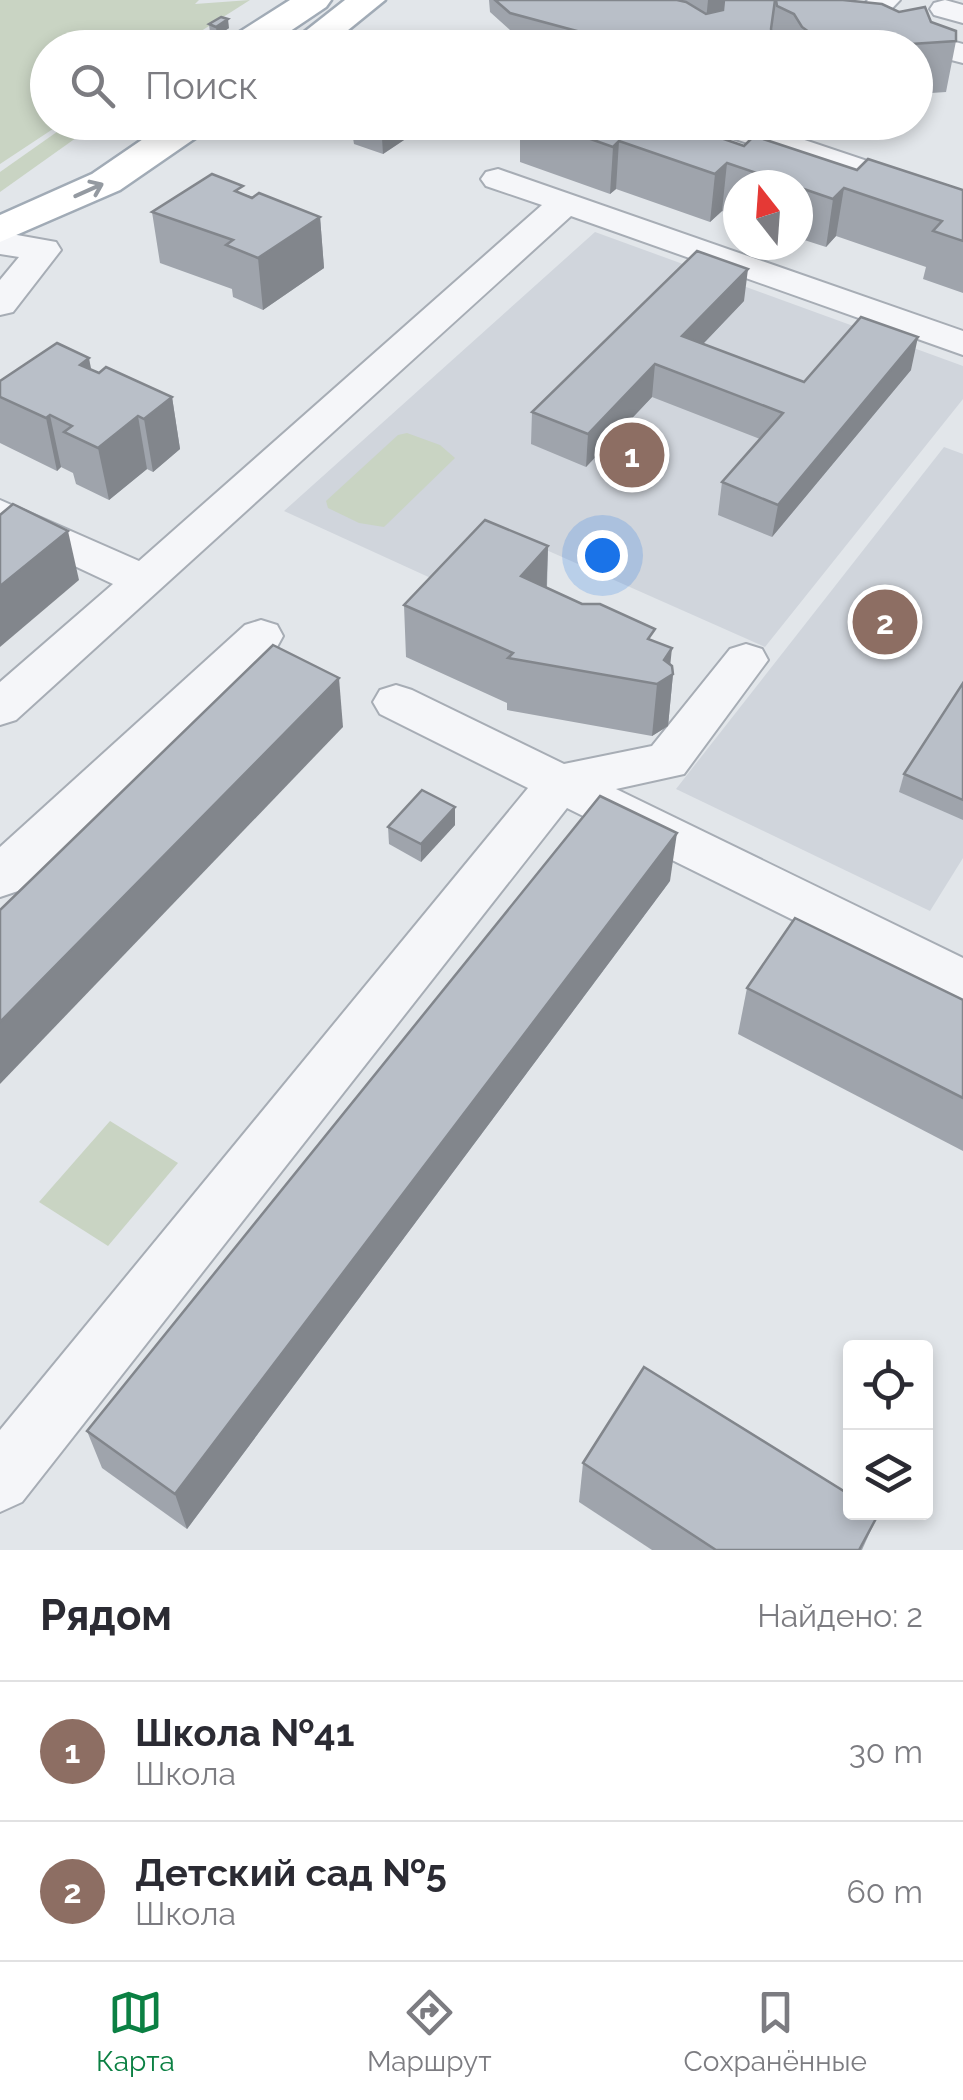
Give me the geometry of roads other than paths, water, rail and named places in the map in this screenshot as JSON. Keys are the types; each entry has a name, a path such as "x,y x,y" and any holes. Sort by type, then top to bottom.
{"main road":[{"path":"268,30 314,0"},
{"path":"327,30 368,0"},
{"path":"0,230 106,182 168,140"},
{"path":"0,220 46,177 78,155"}],"street":[{"path":"873,30 858,26 885,0"},
{"path":"933,46 963,54"},
{"path":"771,140 963,204"},
{"path":"821,140 892,163 929,193"},
{"path":"498,178 963,344"},
{"path":"0,708 566,202"},
{"path":"0,243 43,250 0,304"},
{"path":"684,280 712,253"},
{"path":"0,514 144,580"},
{"path":"0,877 261,636"},
{"path":"0,1480 560,783 667,761 746,660"},
{"path":"396,702 963,982"}],"place":[{"name":"Школа №41","path":"632,455"},
{"name":"Детский сад №5","path":"885,622"}]}
